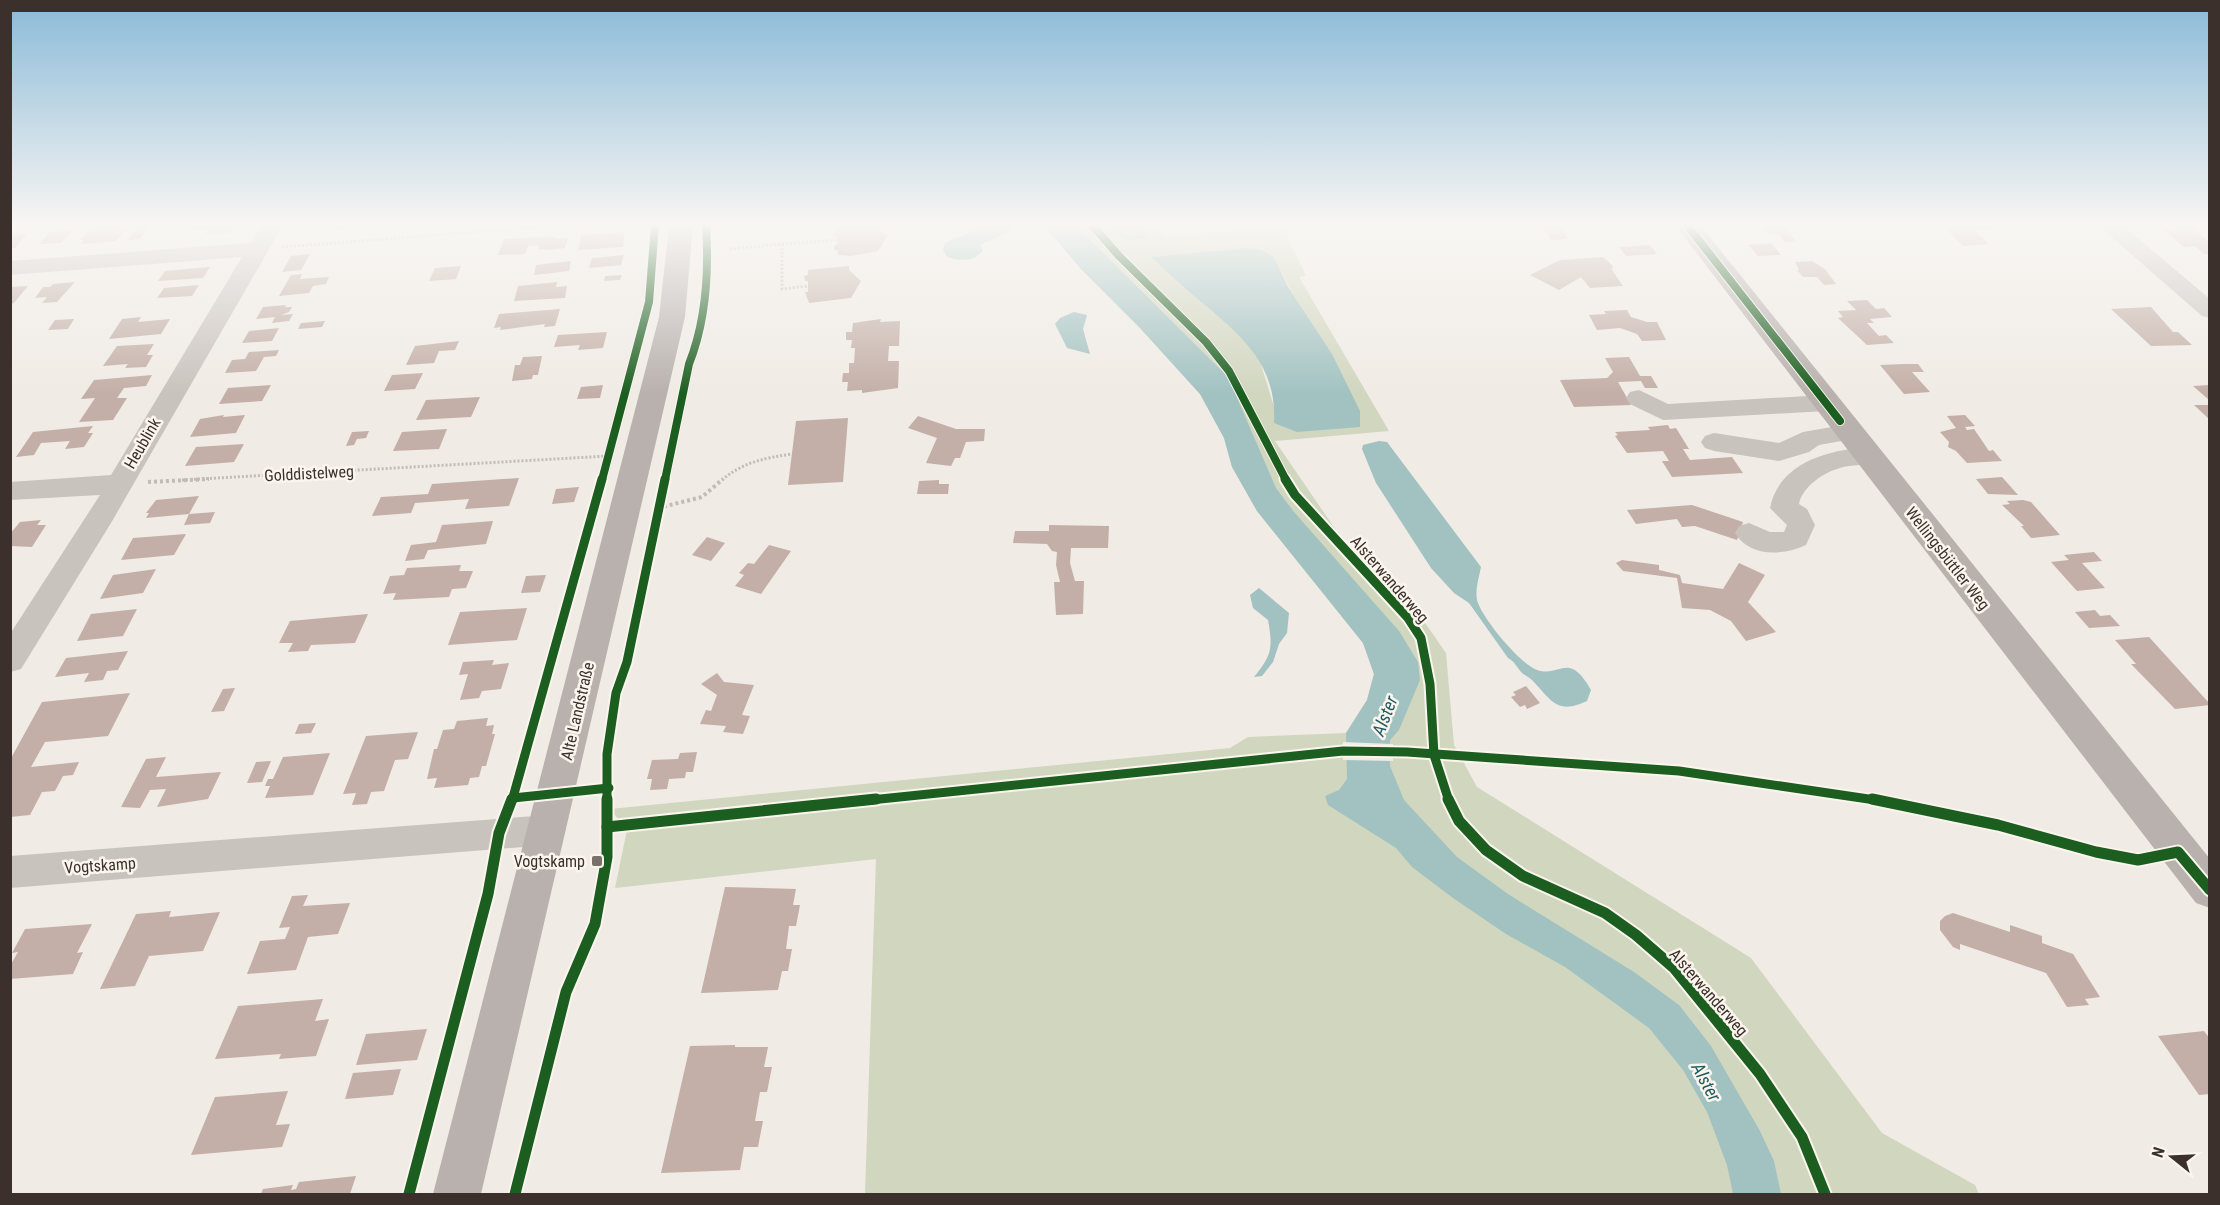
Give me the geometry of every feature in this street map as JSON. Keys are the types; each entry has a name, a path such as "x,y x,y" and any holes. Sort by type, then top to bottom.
{"main road":[{"name":"Alte Landstraße","path":"457,1194 548,830 672,316 675,281"},
{"name":"Wellingsbüttler Weg","path":"1731,281 2210,890"}],"street":[{"name":"Heublink","path":"10,660 119,484 238,281"},
{"path":"2175,281 2210,311"},
{"path":"1639,398 1663,412 1826,403"},
{"path":"1714,442 1753,450 1779,452 1800,446 1812,438 1858,444"},
{"path":"1749,533 1781,544 1796,538 1801,525 1797,516 1784,508 1786,495 1858,444"},
{"path":"10,491 119,484"},
{"name":"Vogtskamp","path":"10,872 548,830"}],"path":[{"path":"782,281 782,289 808,286"},
{"path":"658,508 702,496 732,471 757,459 792,454"}],"green space":[{"path":"1093,281 1180,281 1239,333 1259,358 1275,410 1339,427 1360,427 1332,354 1302,313 1286,281 1301,281 1389,431 1275,441 1342,539 1407,597 1446,653 1454,745 1477,787 1751,958 1882,1133 1975,1185 1979,1194 865,1194 876,859 615,888 627,830 610,809 1230,748 1248,737 1346,733 1367,700 1374,674 1363,643 1257,511 1232,467 1224,438 1200,394 1140,328"}],"water":[{"name":"Alster","path":"1093,281 1132,281 1228,377 1276,488 1294,512 1399,631 1418,662 1420,680 1399,730 1390,740 1390,766 1404,800 1457,857 1508,894 1634,972 1679,1005 1711,1046 1760,1131 1774,1161 1781,1194 1733,1194 1727,1165 1707,1112 1683,1070 1649,1028 1565,967 1506,934 1453,898 1412,867 1396,848 1328,805 1325,796 1339,790 1347,779 1346,733 1367,700 1374,674 1363,643 1257,511 1232,467 1224,438 1200,394 1140,328"},
{"path":"1177,281 1285,281 1332,354 1360,411 1360,427 1297,432 1274,423 1273,400 1268,379 1248,345"},
{"path":"1074,312 1087,315 1083,329 1090,354 1067,348 1055,324 1060,318"},
{"path":"1379,441 1387,442 1481,567 1477,600 1502,639 1521,659 1537,670 1545,672 1570,668 1576,671 1591,690 1587,701 1569,707 1550,700 1508,658 1469,603 1454,593 1431,568 1376,483 1362,449 1363,445"},
{"path":"1259,588 1289,613 1287,633 1279,644 1273,662 1262,676 1254,677 1268,657 1271,645 1268,620 1253,608 1250,595"}],"pier":[{"path":"1343,742 1393,744 1393,761 1343,760"}],"building":[{"path":"287,281 327,281 326,284 313,286 309,293 279,296"},
{"path":"808,281 861,281 851,298 809,303 805,292 808,292"},
{"path":"1542,281 1574,281 1559,290"},
{"path":"1584,281 1620,281 1623,286 1590,288"},
{"path":"1821,281 1834,281 1836,284 1824,285"},
{"path":"75,282 57,302 42,303 47,297 35,298 43,287"},
{"path":"557,282 556,287 567,286 565,298 514,301 518,286"},
{"path":"199,285 192,296 157,298 164,288"},
{"path":"28,286 14,303 10,304 10,287"},
{"path":"1867,300 1876,309 1884,308 1892,317 1870,319 1874,323 1867,323 1879,336 1886,335 1894,343 1867,345 1838,318 1843,317 1838,311 1856,310 1847,301"},
{"path":"286,305 285,307 292,307 289,312 281,315 293,314 289,321 272,323 275,317 256,319 263,307"},
{"path":"2151,307 2173,332 2178,332 2192,345 2151,346 2111,309"},
{"path":"560,309 555,326 544,327 545,324 500,330 501,327 494,328 499,314"},
{"path":"1627,310 1631,317 1647,322 1657,322 1666,340 1642,341 1637,334 1620,328 1597,330 1589,315 1606,314 1604,311"},
{"path":"141,317 138,322 170,319 161,334 109,339 122,319"},
{"path":"74,319 68,329 48,330 55,320"},
{"path":"881,319 880,322 900,321 899,346 889,346 888,361 899,361 898,388 862,393 862,390 847,391 848,382 842,382 843,373 849,373 849,363 854,363 855,348 851,348 852,340 846,340 846,332 852,332 853,323"},
{"path":"325,321 322,327 298,329 301,323"},
{"path":"279,328 272,341 242,343 249,331"},
{"path":"607,332 603,348 578,350 580,345 554,347 558,335"},
{"path":"459,341 455,350 439,351 434,363 406,365 415,346"},
{"path":"154,344 147,355 153,355 146,367 125,368 128,364 103,366 117,346"},
{"path":"279,350 276,356 264,357 256,371 225,373 232,360 245,359 249,352"},
{"path":"542,356 538,375 533,375 532,379 512,381 515,365 520,365 523,357"},
{"path":"1629,357 1640,376 1651,376 1658,388 1645,388 1641,381 1618,382 1631,405 1574,407 1560,380 1607,378 1613,372 1605,358"},
{"path":"1918,364 1924,372 1912,372 1930,392 1904,394 1880,365"},
{"path":"423,373 415,389 384,391 392,375"},
{"path":"152,375 146,386 124,388 117,398 127,398 113,420 79,422 95,398 81,399 94,380"},
{"path":"271,385 262,401 219,404 228,388"},
{"path":"603,385 600,398 577,399 581,387"},
{"path":"2210,385 2208,399 2193,386"},
{"path":"480,397 471,417 416,420 426,400"},
{"path":"2194,405 2210,405 2210,420"},
{"path":"224,415 223,417 245,415 236,433 190,437 200,419"},
{"path":"1965,415 1975,426 1965,427 1967,430 1974,429 1989,451 1993,450 2002,461 1967,463 1956,451 1948,447 1949,442 1940,432 1956,428 1947,416"},
{"path":"918,416 956,429 985,429 984,441 966,442 960,458 955,458 951,466 926,463 937,438 908,428"},
{"path":"848,418 843,482 788,485 796,421"},
{"path":"1668,425 1670,429 1676,428 1689,449 1683,449 1690,460 1732,457 1743,473 1672,477 1662,461 1669,461 1663,451 1627,453 1615,436 1618,435 1615,432 1650,430 1648,427"},
{"path":"93,426 88,433 93,433 84,447 65,449 70,441 41,443 34,455 16,457 33,432"},
{"path":"447,429 439,449 393,451 402,432"},
{"path":"369,431 366,438 357,439 354,445 346,446 352,432"},
{"path":"244,444 234,462 185,466 196,447"},
{"path":"2002,477 2018,495 1988,494 1976,479"},
{"path":"519,478 509,506 465,509 469,499 415,503 411,513 372,516 381,497 428,494 432,484"},
{"path":"939,480 939,484 949,484 948,494 917,494 919,481"},
{"path":"579,487 574,502 552,504 556,489"},
{"path":"199,496 189,514 146,518 149,513 146,513 156,500"},
{"path":"2007,501 2031,502 2060,535 2031,538 2021,526 2024,526 2002,505 2010,504"},
{"path":"1692,505 1743,522 1737,540 1695,526 1682,527 1677,519 1636,524 1627,510"},
{"path":"215,512 210,523 184,525 189,514"},
{"path":"41,520 37,525 46,525 32,547 10,546 10,534 20,522"},
{"path":"493,521 486,544 428,550 424,559 405,561 411,545 436,542 442,525"},
{"path":"1049,525 1109,526 1108,548 1071,548 1070,563 1075,581 1084,581 1083,614 1056,615 1054,582 1060,582 1056,565 1057,552 1052,551 1047,544 1013,543 1015,531 1049,531"},
{"path":"186,534 174,555 121,560 133,538"},
{"path":"707,537 725,543 711,561 692,555"},
{"path":"769,545 791,551 761,594 735,586 744,575 739,573 748,563 754,564"},
{"path":"2094,552 2102,561 2082,563 2105,588 2077,591 2051,562 2069,560 2064,555"},
{"path":"1622,560 1659,565 1659,570 1680,575 1682,583 1723,589 1739,563 1765,575 1748,602 1776,632 1746,641 1731,621 1710,610 1682,608 1677,578 1623,571 1616,563"},
{"path":"461,565 459,571 473,571 466,588 452,589 449,597 393,600 396,593 383,594 390,576 404,575 407,568"},
{"path":"156,569 143,593 100,599 113,575"},
{"path":"546,575 540,592 521,593 526,576"},
{"path":"527,608 517,640 448,645 460,612"},
{"path":"137,609 123,636 77,641 91,614"},
{"path":"2095,610 2100,616 2110,615 2120,626 2089,628 2075,612"},
{"path":"368,614 355,643 311,645 308,651 288,652 293,643 279,643 290,621"},
{"path":"2149,637 2210,705 2175,709 2131,664 2136,664 2115,640"},
{"path":"128,651 118,670 107,671 103,680 84,682 89,673 55,677 66,658"},
{"path":"494,660 492,665 509,663 501,689 482,691 479,698 460,700 468,674 459,675 463,662"},
{"path":"717,673 724,682 754,685 742,715 750,716 743,734 723,732 726,726 700,724 706,710 711,711 717,695 701,684"},
{"path":"1526,686 1540,703 1527,709 1525,705 1520,707 1511,697 1516,695 1513,692"},
{"path":"235,688 224,711 211,712 223,689"},
{"path":"130,693 108,736 45,742 31,767 79,762 73,775 63,776 55,791 42,792 30,815 10,817 10,760 42,702"},
{"path":"488,718 486,726 494,725 492,734 495,734 486,766 482,766 479,777 470,778 468,785 434,788 437,778 427,779 434,749 437,749 443,730 454,729 457,721"},
{"path":"316,723 311,733 295,734 299,724"},
{"path":"418,732 408,759 395,760 384,791 371,792 367,804 352,805 356,793 343,794 366,736"},
{"path":"697,752 693,772 686,772 685,778 669,779 667,789 650,790 652,779 647,779 652,760 678,759 680,753"},
{"path":"330,753 313,795 265,798 270,786 265,786 268,779 273,779 283,757"},
{"path":"166,757 156,777 221,772 208,799 157,807 166,789 150,790 140,808 121,807 146,759"},
{"path":"271,761 262,782 247,783 256,762"},
{"path":"725,887 796,889 793,905 800,905 796,926 789,926 786,949 792,949 788,971 782,971 778,990 701,993"},
{"path":"308,895 303,906 350,903 338,934 308,937 296,970 247,974 260,941 285,939 290,927 279,928 292,896"},
{"path":"171,911 169,917 220,912 203,951 149,956 135,986 100,989 136,914"},
{"path":"1953,913 2010,932 2010,925 2042,936 2042,943 2073,954 2100,997 2085,999 2089,1005 2067,1007 2046,973 1960,944 1960,950 1953,947 1940,930 1940,921"},
{"path":"92,924 77,953 83,952 73,974 10,979 10,966 18,952 12,953 25,929"},
{"path":"323,999 315,1021 329,1019 316,1056 279,1059 281,1054 215,1059 238,1006"},
{"path":"427,1029 417,1060 356,1065 366,1034"},
{"path":"2204,1031 2210,1039 2210,1094 2199,1095 2158,1036"},
{"path":"735,1045 735,1047 768,1047 764,1067 772,1067 767,1092 760,1092 755,1121 763,1121 758,1147 744,1147 740,1170 661,1173 690,1046"},
{"path":"401,1069 393,1095 345,1099 353,1073"},
{"path":"288,1091 276,1125 290,1124 282,1147 191,1155 215,1097"},
{"path":"356,1176 350,1194 261,1194 263,1189 293,1185 291,1190 296,1189 299,1182"}],"cycle path":[{"path":"409,1194 488,894 499,833 513,798 593,514 649,302 651,281"},
{"path":"515,1194 566,992 595,924 607,857 607,754 616,693 627,662 689,364 695,349 706,281"},
{"name":"Alsterwanderweg","path":"1145,281 1206,342 1229,371 1268,450 1295,495 1408,618 1421,638 1430,684 1434,755 1444,791 1459,821 1486,850 1523,876 1605,913 1636,935 1674,968 1760,1074 1802,1137 1825,1194"},
{"path":"1731,281 1840,421"},
{"path":"607,827 1343,751 1407,752 1679,771 1897,803 1998,825 2096,852 2138,860 2178,852 2210,890"},
{"path":"513,798 609,788"}],"place":[{"name":"Vogtskamp","path":"597,861"}]}
